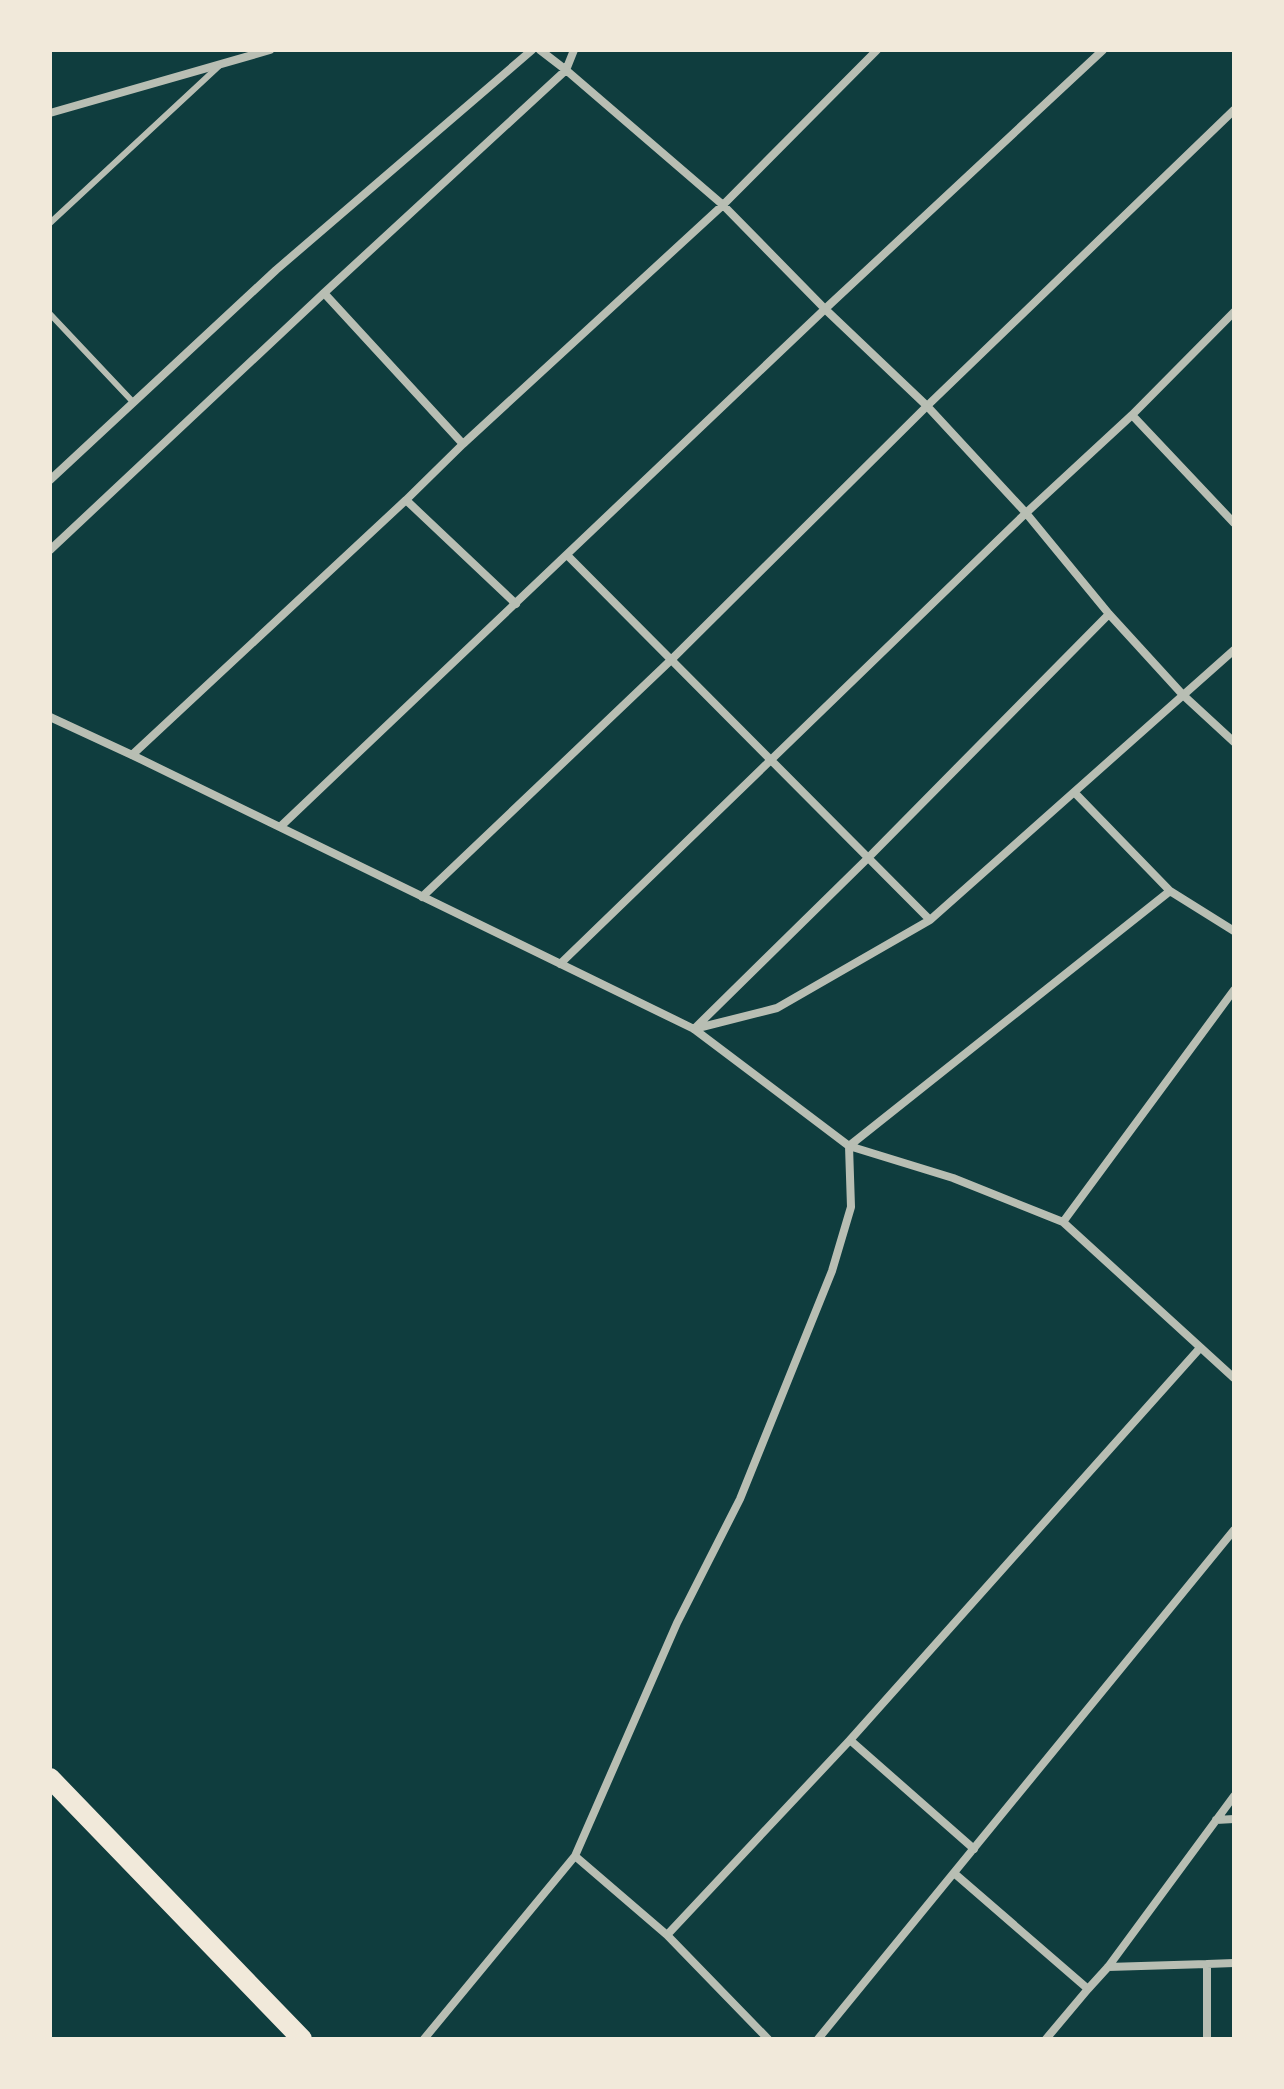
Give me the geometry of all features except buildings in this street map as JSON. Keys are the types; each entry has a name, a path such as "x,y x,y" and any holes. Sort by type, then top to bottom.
{"main road":[{"path":"50,1778 302,2039"}],"street":[{"path":"50,113 270,50"},
{"path":"50,480 276,270 532,50"},
{"path":"540,50 723,205 825,309 927,406 1026,513 1109,614 1183,695 1234,742"},
{"path":"50,550 566,70 574,50"},
{"path":"132,755 723,205 877,50"},
{"path":"280,827 825,309 1103,50"},
{"path":"422,897 671,660 927,406 1234,110"},
{"path":"324,293 463,444"},
{"path":"560,964 1026,513 1132,415 1234,312"},
{"path":"1132,415 1233,519"},
{"path":"406,500 516,604"},
{"path":"567,555 930,920"},
{"path":"694,1029 1109,614"},
{"path":"694,1029 777,1008 930,920 1234,650"},
{"path":"50,717 694,1029 849,1146 953,1178 1063,1222 1234,1378"},
{"path":"1074,792 1170,891 1234,931"},
{"path":"849,1146 1170,891"},
{"path":"1063,1222 1234,990"},
{"path":"424,2039 575,1856 677,1623 740,1499 832,1271 851,1207 849,1146"},
{"path":"667,1935 850,1740 1200,1348"},
{"path":"818,2039 1234,1530"},
{"path":"850,1740 974,1849"},
{"path":"1046,2039 1108,1967 1234,1796"},
{"path":"1216,1820 1234,1819"},
{"path":"575,1856 667,1935 768,2039"},
{"path":"954,1873 1088,1989"},
{"path":"1108,1967 1234,1963"},
{"path":"1207,1964 1207,2039"}],"lane":[{"path":"50,223 221,64"},
{"path":"50,314 133,402"}]}
